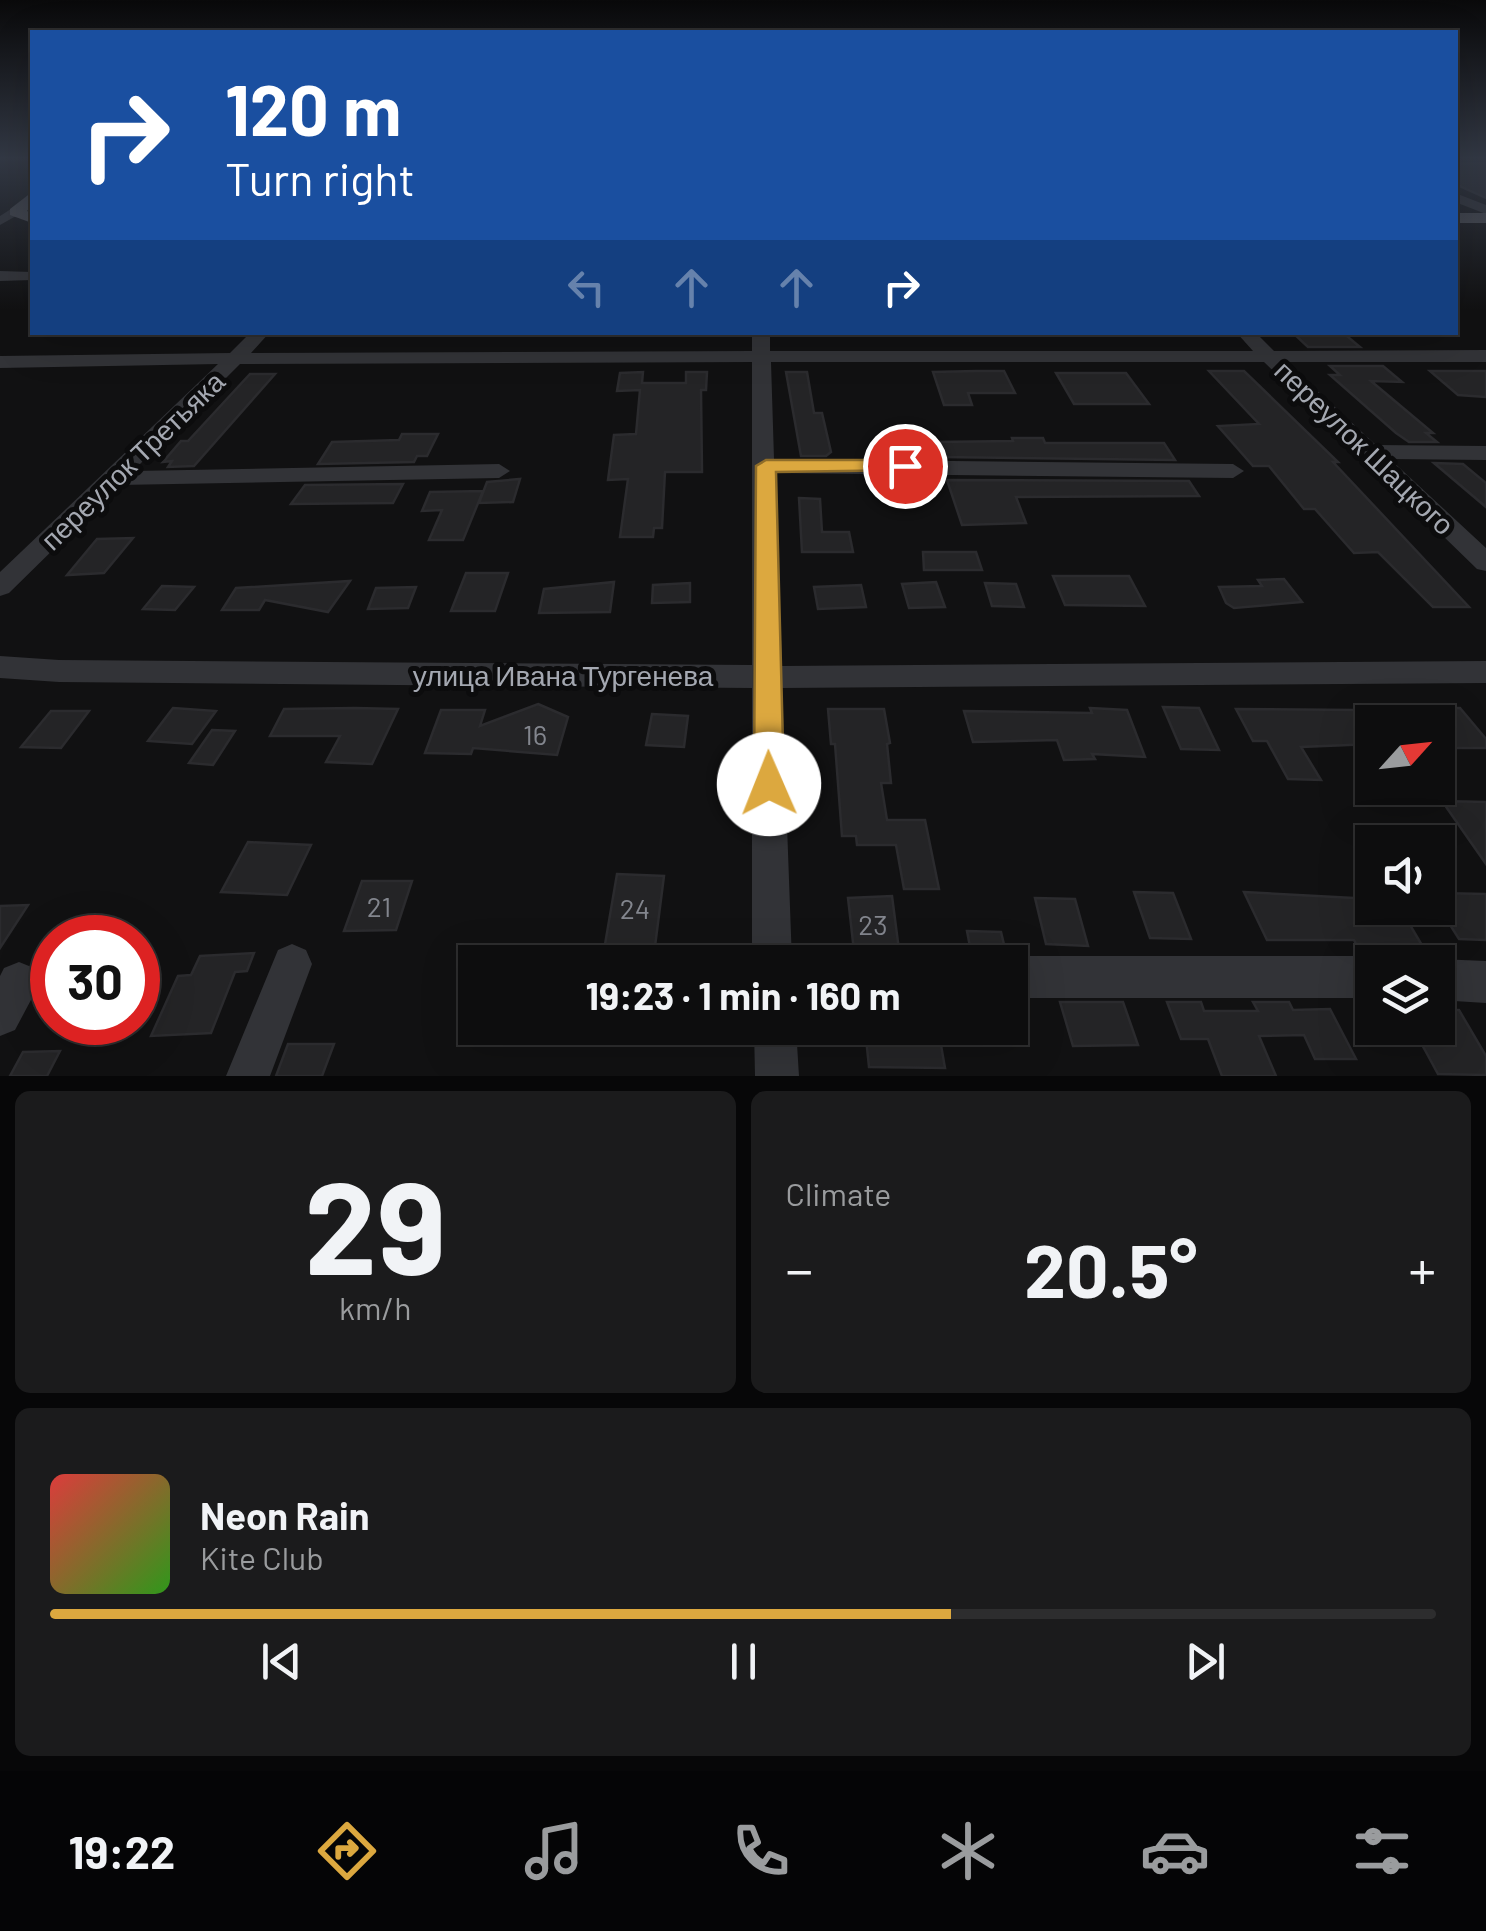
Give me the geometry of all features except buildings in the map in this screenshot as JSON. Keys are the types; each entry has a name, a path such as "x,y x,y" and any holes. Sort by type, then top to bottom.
{"main road":[{"path":"1458,218 1486,214"}],"street":[{"path":"0,220 16,213"},
{"path":"0,276 30,276"},
{"name":"переулок Третьяка","path":"0,587 259,335"},
{"name":"переулок Шацкого","path":"1247,335 1486,563"},
{"path":"762,345 772,945"},
{"path":"0,362 762,345 1270,356 1486,356"},
{"path":"1370,452 1486,454"},
{"path":"766,466 1233,471"},
{"path":"113,478 499,471"},
{"name":"улица Ивана Тургенева","path":"0,667 59,672 767,677 1486,672"},
{"path":"248,1076 292,964"},
{"path":"1028,977 1355,977"},
{"path":"1455,981 1486,982"},
{"path":"776,1045 777,1076"}],"route":[{"path":"769,784 766,466 905,466"}]}
